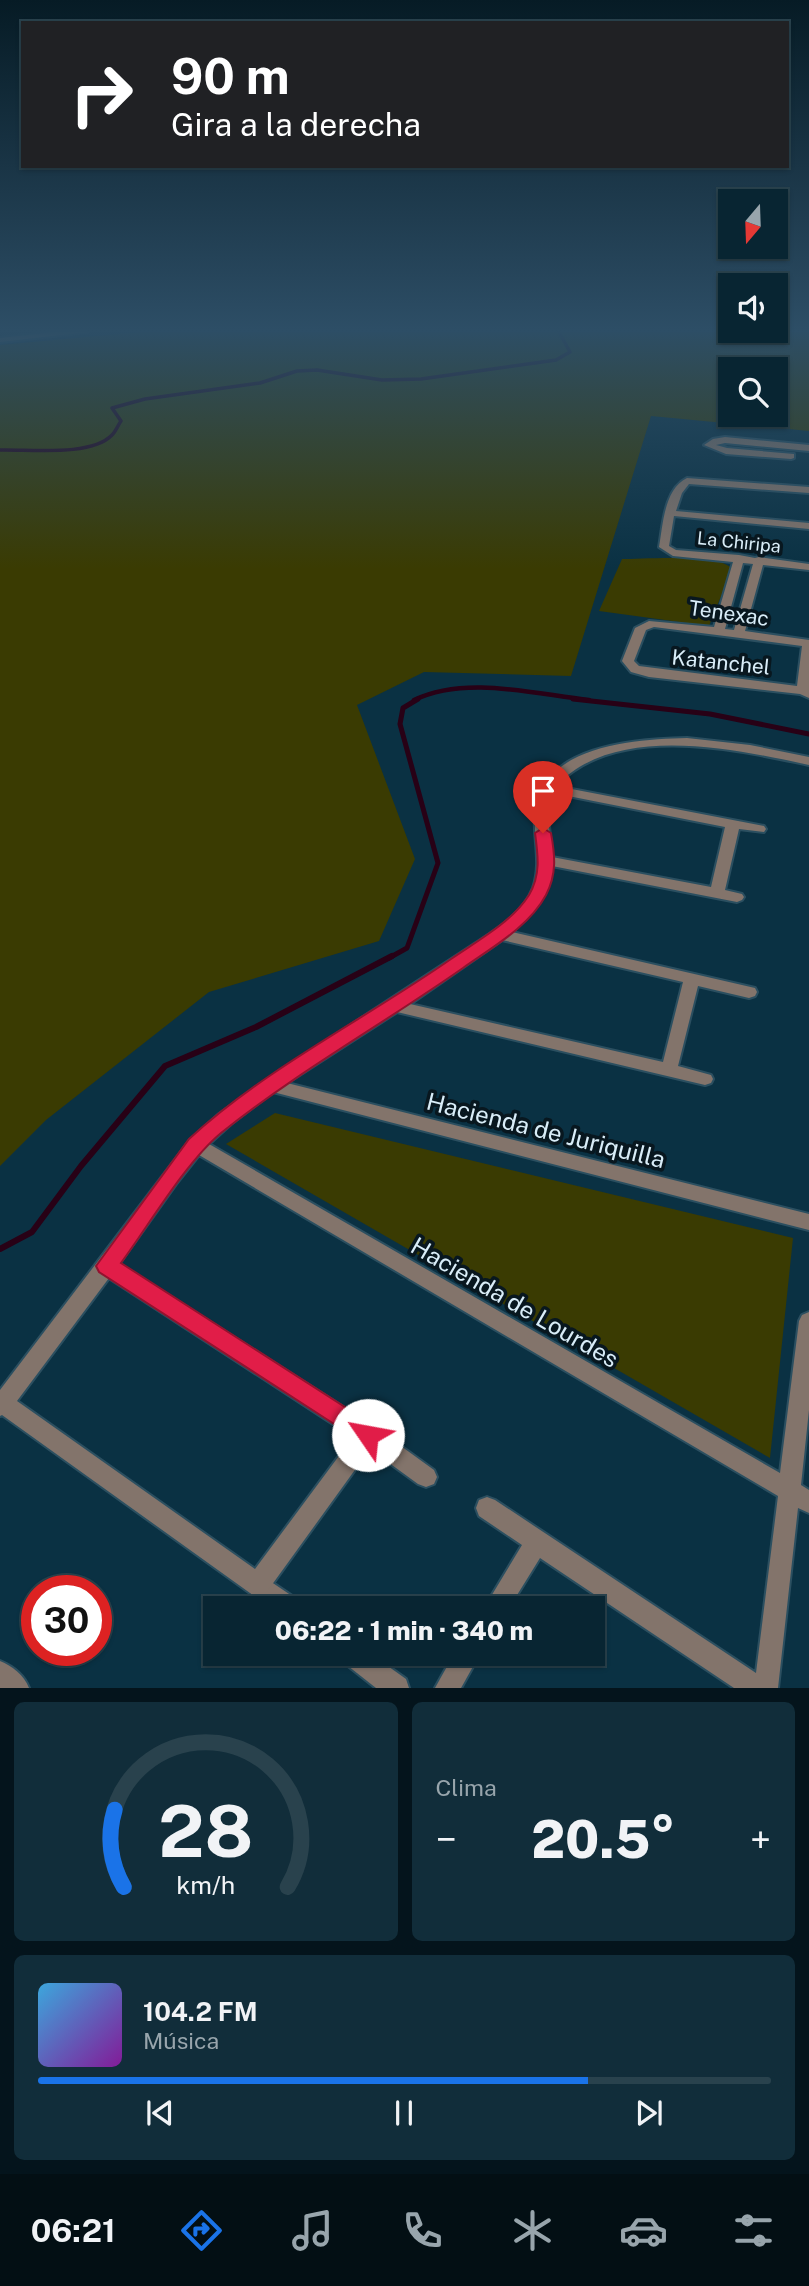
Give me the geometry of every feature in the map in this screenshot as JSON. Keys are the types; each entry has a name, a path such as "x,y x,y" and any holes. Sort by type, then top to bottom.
{"street":[{"path":"809,448 725,440 709,445 726,451 809,457"},
{"path":"809,490 687,481 680,486 670,513 809,526"},
{"name":"La Chiripa","path":"670,513 665,550 809,567"},
{"path":"719,631 739,558"},
{"path":"739,634 759,560"},
{"name":"Tenexac","path":"630,666 628,658 639,630 644,625 659,624 809,643"},
{"path":"807,692 809,643"},
{"name":"Katanchel","path":"630,666 649,673 807,692"},
{"path":"273,1596 1,1404 196,1145 228,1116 271,1085 396,1006 499,934 527,910 538,895 547,861 540,809 547,788 570,767 589,757 641,743 722,747 809,761"},
{"path":"547,788 759,829"},
{"path":"717,893 733,824"},
{"path":"547,861 737,897"},
{"path":"499,934 749,992"},
{"path":"669,1070 692,979"},
{"path":"396,1006 705,1079"},
{"name":"Hacienda de Juriquilla","path":"271,1085 809,1222"},
{"name":"Hacienda de Lourdes","path":"196,1145 799,1497"},
{"path":"107,1266 368,1435 426,1477"},
{"path":"766,1688 799,1497 809,1321"},
{"path":"258,1585 368,1435"},
{"path":"488,1508 755,1688"},
{"path":"503,1596 537,1542"},
{"path":"367,1666 397,1688"},
{"path":"447,1688 461,1666"},
{"path":"0,1673 17,1688"}],"shaded area":[{"path":"0,411 718,411 718,422 651,416 571,676 424,672 357,705 415,859 379,941 209,992 46,1120 0,1166"},
{"path":"788,411 809,411 809,431 767,427 788,427"},
{"path":"622,559 698,559 725,564 732,569 709,626 599,611"},
{"path":"275,1113 793,1238 770,1458 226,1144"}],"waterway":[{"path":"0,450 75,449 102,442 112,435 121,421 114,411"},
{"path":"414,700 434,693 478,687 589,700"},
{"path":"389,958 407,948 438,863 400,724 403,708 418,699"},
{"path":"573,699 710,714 809,734"},
{"path":"0,1249 32,1232 81,1166 165,1066 256,1027 392,956"}],"route":[{"path":"368,1435 107,1266 196,1145 213,1129 271,1085 396,1006 499,934 527,910 538,895 544,879 547,861 543,833"}]}
